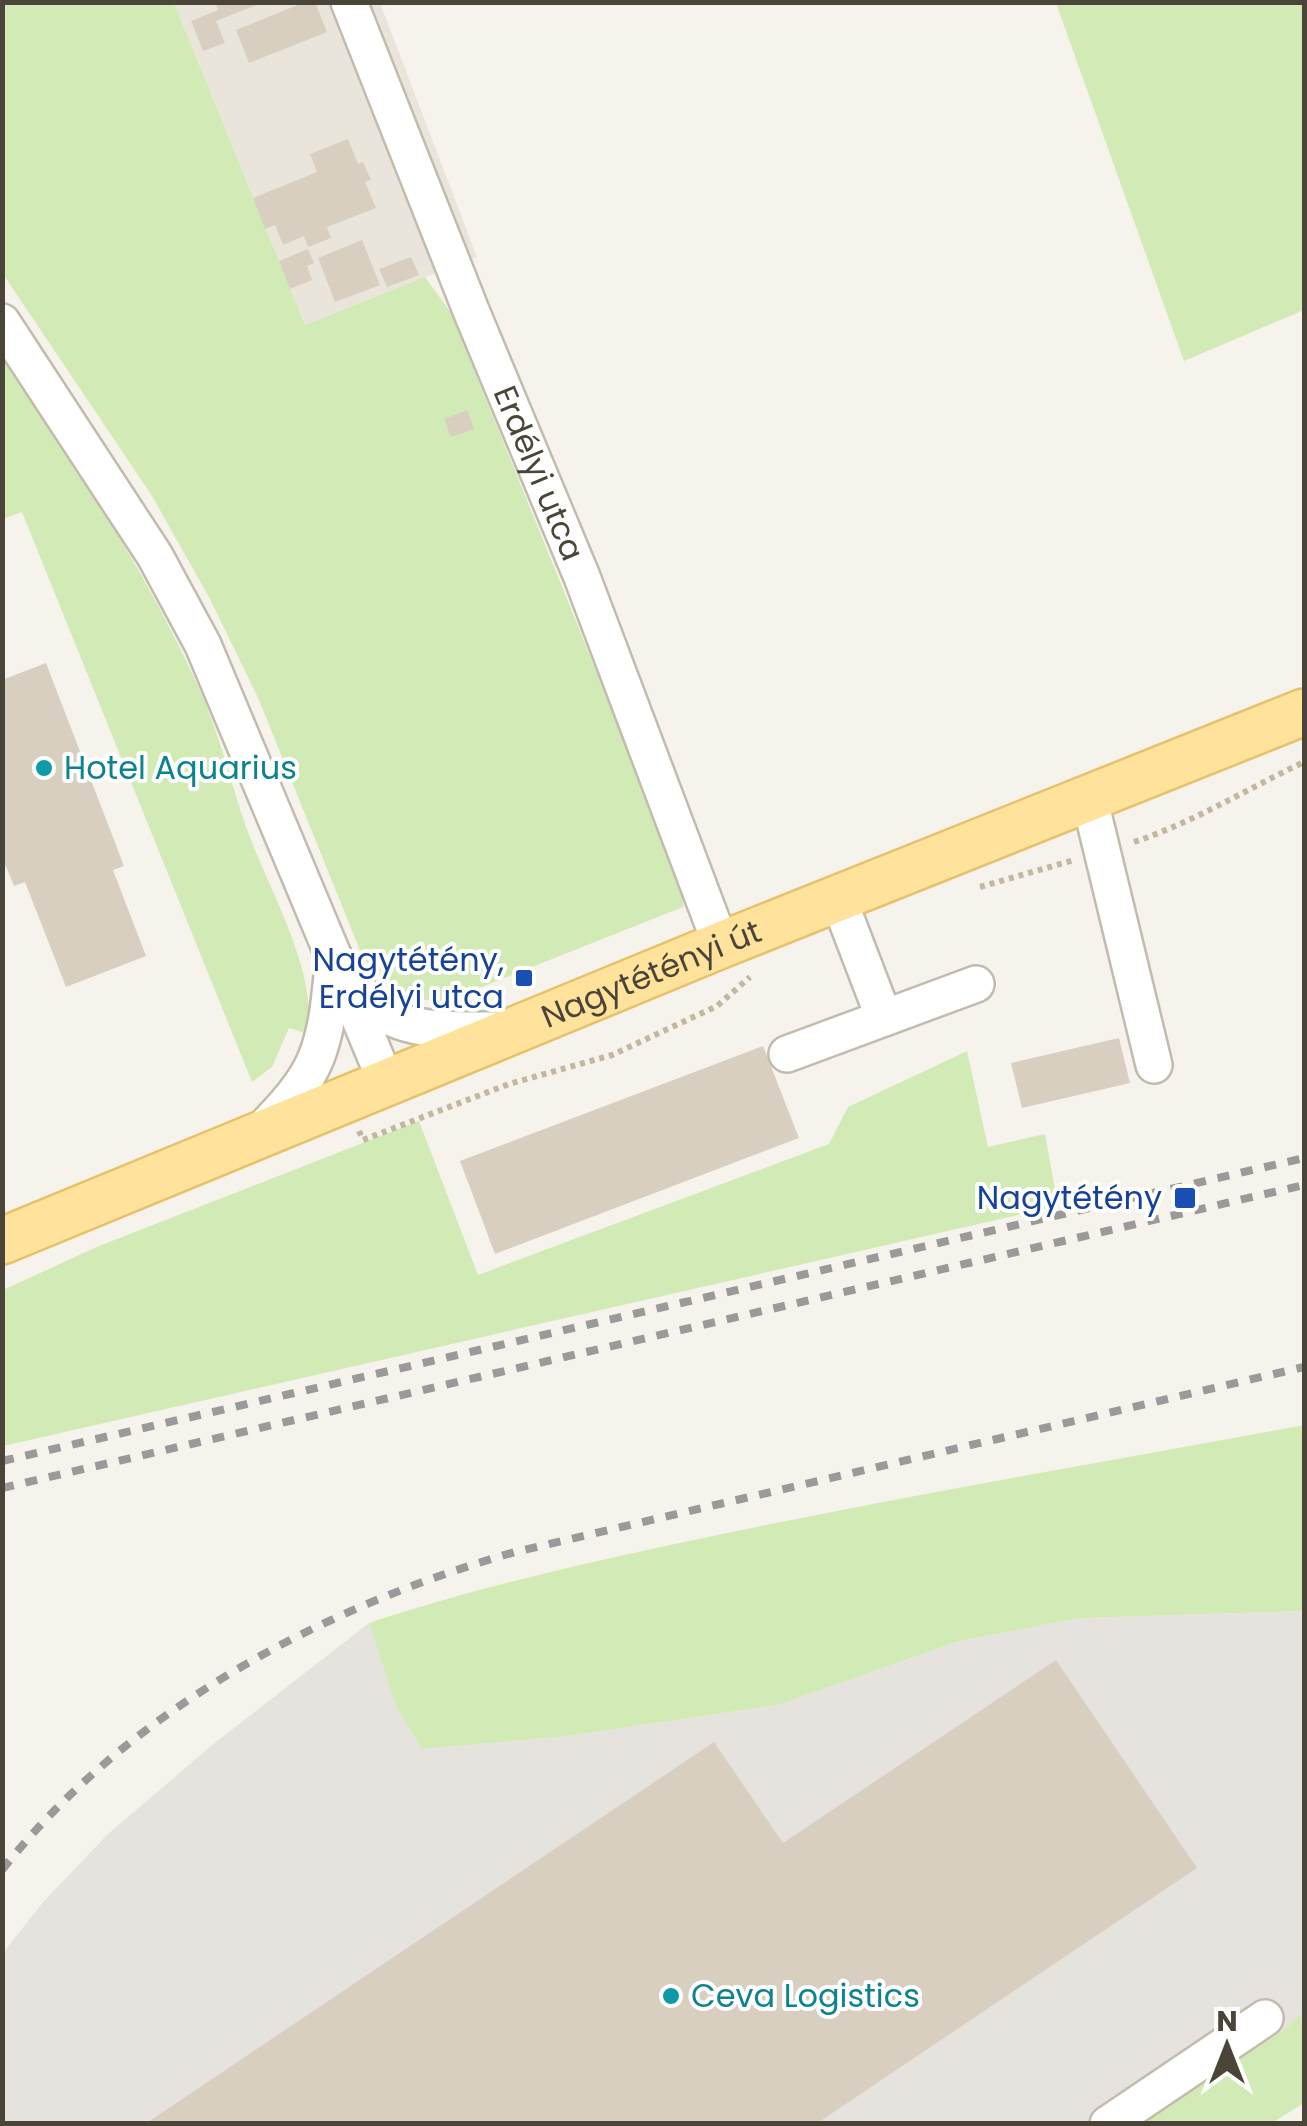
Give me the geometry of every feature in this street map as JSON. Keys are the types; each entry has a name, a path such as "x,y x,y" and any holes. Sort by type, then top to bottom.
{"main road":[{"name":"Nagytétényi út","path":"3,1240 721,945 1304,712"}],"street":[{"name":"Erdélyi utca","path":"349,2 472,314 582,577 721,945"},
{"path":"2,322 156,556 203,645 334,956 367,1092"},
{"path":"1089,797 1154,1066"},
{"path":"838,898 884,1018"},
{"path":"334,956 370,1004 404,1023 517,1030"},
{"path":"256,1137 294,1094 316,1061 324,1033 334,956"},
{"path":"787,1054 976,984"},
{"path":"1108,2124 1264,2018"}],"path":[{"path":"968,890 1103,851 1204,816 1242,791 1304,762"},
{"path":"367,1092 363,1140 509,1084 612,1055 717,1006 759,970"}],"shaded area":[{"path":"174,3 380,3 477,257 305,325"},
{"path":"1304,1611 1304,2011 1289,2026 1144,2123 3,2123 2,1954 44,1901 108,1834 211,1746 369,1623 396,1707 422,1749 568,1736 778,1705 959,1641 1081,1618"}],"green space":[{"path":"2,3 174,3 305,325 425,277 451,313 679,875 685,894 683,907 449,1000 409,996 387,984 369,965 259,700 210,599 152,496 3,274"},
{"path":"1056,3 1304,3 1304,310 1184,361"},
{"path":"2,358 108,518 177,643 206,706 246,825 292,938 306,987 308,1034 289,1028 272,1067 252,1082 22,512 3,519"},
{"path":"967,1051 988,1147 1045,1134 1058,1206 3,1446 3,1290 99,1246 419,1121 478,1275 829,1144 848,1107"},
{"path":"1304,1425 1304,1611 1081,1618 959,1641 778,1705 568,1736 422,1749 396,1707 369,1623 505,1583 691,1541"},
{"path":"1304,2011 1304,2103 1272,2123 1144,2123 1289,2026"}],"building":[{"path":"215,2 262,3 216,21 225,43 203,51 191,21 218,10"},
{"path":"305,2 315,2 327,32 249,63 236,30"},
{"path":"348,139 358,164 363,162 371,180 365,182 376,208 327,227 331,238 308,247 304,236 283,245 275,225 265,229 253,198 317,172 310,154"},
{"path":"362,240 380,285 335,302 318,258"},
{"path":"308,249 314,263 307,266 312,280 290,289 279,261"},
{"path":"411,257 419,275 387,287 379,269"},
{"path":"467,410 474,429 451,437 444,419"},
{"name":"Hotel Aquarius","path":"46,663 124,866 113,870 146,956 66,987 25,882 14,886 2,857 2,680"},
{"name":"Nagytétény","path":"1119,1038 1130,1083 1022,1108 1011,1063"},
{"path":"763,1046 799,1138 495,1254 460,1161"},
{"name":"Ceva Logistics","path":"1056,1660 1197,1868 816,2124 145,2124 714,1742 783,1843"}],"railway":[{"path":"2,1461 1304,1158"},
{"path":"2,1488 1304,1185"},
{"path":"2,1870 53,1812 109,1760 169,1713 301,1634 371,1602 515,1552 1304,1367"}],"place":[{"name":"Hotel Aquarius","path":"44,768"},
{"name":"Nagytétény, Erdélyi utca","path":"524,978"},
{"name":"Nagytétény","path":"1185,1198"},
{"name":"Ceva Logistics","path":"671,1996"}]}
